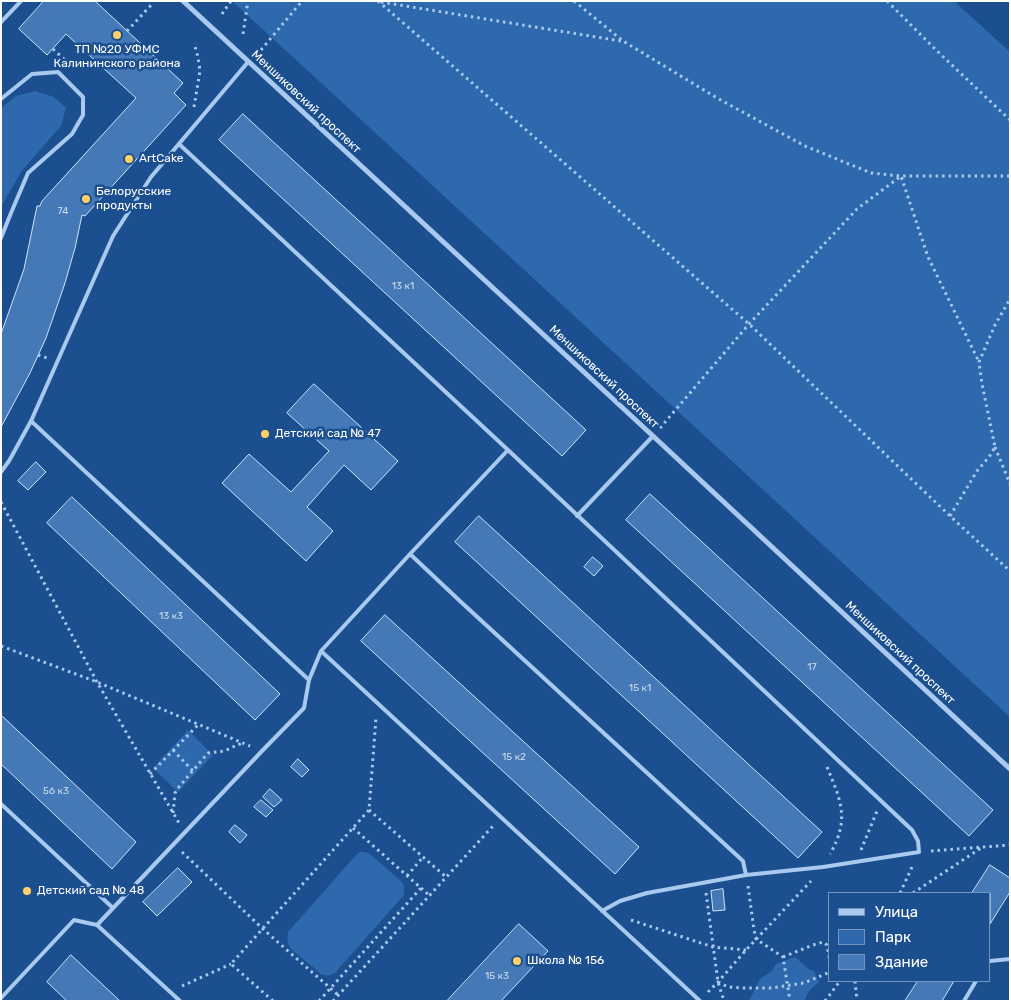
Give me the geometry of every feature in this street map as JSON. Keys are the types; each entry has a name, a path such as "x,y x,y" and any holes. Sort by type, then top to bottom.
{"street":[{"name":"Меншиковский проспект","path":"183,1 1010,768"}],"lane":[{"path":"1,22 21,1"},
{"path":"1,472 31,422 113,236 151,177 248,62"},
{"path":"1,99 32,74 58,72 83,97 83,115 72,134 28,173 1,238"},
{"path":"179,144 912,830 918,841 919,852 823,867 746,875 647,893 620,900 602,911"},
{"path":"31,422 309,680"},
{"path":"577,516 653,436"},
{"path":"97,925 304,708 309,680 321,651 508,450"},
{"path":"410,554 743,861 746,875"},
{"path":"321,651 699,1000"},
{"path":"1,804 113,908"},
{"path":"1,998 74,920 97,925 180,1001"},
{"path":"991,961 1010,959"},
{"path":"964,1001 975,982"}],"path":[{"path":"222,14 231,1"},
{"path":"243,34 248,1"},
{"path":"261,50 302,1"},
{"path":"378,1 622,42"},
{"path":"378,1 749,324 1010,571"},
{"path":"574,1 622,42 717,98 805,146 870,173 901,176 1010,176"},
{"path":"887,1 1010,120"},
{"path":"127,31 154,2"},
{"path":"191,130 200,71 194,43"},
{"path":"653,436 749,324 857,209 901,176"},
{"path":"901,176 928,257 980,362 982,384 995,447 1010,484"},
{"path":"980,362 995,325 1010,299"},
{"path":"950,516 995,447"},
{"path":"1,502 96,682 184,832"},
{"path":"1,646 96,682 262,751"},
{"path":"170,992 232,964 370,810 377,702"},
{"path":"150,774 198,725"},
{"path":"173,814 175,793 208,753 224,751 242,743"},
{"path":"173,750 193,771"},
{"path":"699,1000 810,883 823,867 837,842 842,821 842,808 824,761 826,750"},
{"path":"856,862 881,802"},
{"path":"370,810 446,877"},
{"path":"333,1001 500,818"},
{"path":"353,828 430,896"},
{"path":"174,844 263,929 338,995"},
{"path":"900,892 919,852 1010,845"},
{"path":"914,892 982,847"},
{"path":"407,876 424,857"},
{"path":"746,875 756,939 783,957 790,1001"},
{"path":"704,883 718,982 724,1001"},
{"path":"319,1001 421,888"},
{"path":"602,911 713,946 746,950"},
{"path":"783,957 823,942 827,945 828,951"},
{"path":"232,964 273,1001"},
{"path":"718,982 728,987 771,988 804,983 828,973"},
{"path":"825,1001 839,982"},
{"path":"855,982 857,1001"}],"green space":[{"path":"232,1 954,1 1010,52 1010,717"},
{"path":"35,91 54,97 66,108 61,126 21,172 1,207 1,108 16,96"},
{"path":"188,730 213,755 178,792 153,768"},
{"path":"360,852 370,854 402,882 404,895 335,973 323,975 290,948 288,932"},
{"path":"795,957 810,970 814,971 819,982 809,991 804,1001 749,1001 760,979 772,971 776,964"}],"building":[{"path":"44,1 95,1 183,83 174,93 186,105 85,216 82,215 65,283 46,338 30,373 1,427 1,334 24,269 37,206 40,206 42,201 136,98 66,34 47,55 19,29"},
{"path":"243,114 586,430 562,456 219,140"},
{"path":"314,384 398,461 371,490 344,465 307,507 333,531 306,561 222,483 249,454 291,492 329,451 287,413"},
{"path":"36,462 46,472 28,490 18,481"},
{"path":"650,494 993,810 969,836 626,520"},
{"path":"72,497 280,694 255,720 47,523"},
{"path":"479,516 822,832 798,858 455,542"},
{"path":"593,557 603,566 594,576 584,567"},
{"path":"385,615 639,847 615,874 361,641"},
{"path":"1,715 136,842 112,869 1,764"},
{"path":"298,759 309,770 302,777 291,767"},
{"path":"270,789 282,800 274,807 263,797"},
{"path":"261,800 273,810 266,817 254,807"},
{"path":"235,825 247,835 240,843 229,832"},
{"path":"990,865 1010,878 1010,892 991,922 991,892 973,892"},
{"path":"178,868 192,882 157,916 143,902"},
{"path":"723,889 725,910 713,911 711,891"},
{"path":"519,924 548,951 501,1001 447,1001"},
{"path":"71,955 120,1001 67,1001 47,982"},
{"path":"917,982 953,982 942,1001 905,1001"}],"place":[{"name":"ТП №20 УФМС Калининского района","path":"117,35"},
{"name":"ArtCake","path":"129,159"},
{"name":"Белорусские продукты","path":"86,199"},
{"name":"Детский сад № 47","path":"265,434"},
{"name":"Детский сад № 48","path":"27,891"},
{"name":"Школа № 156","path":"517,961"}]}
